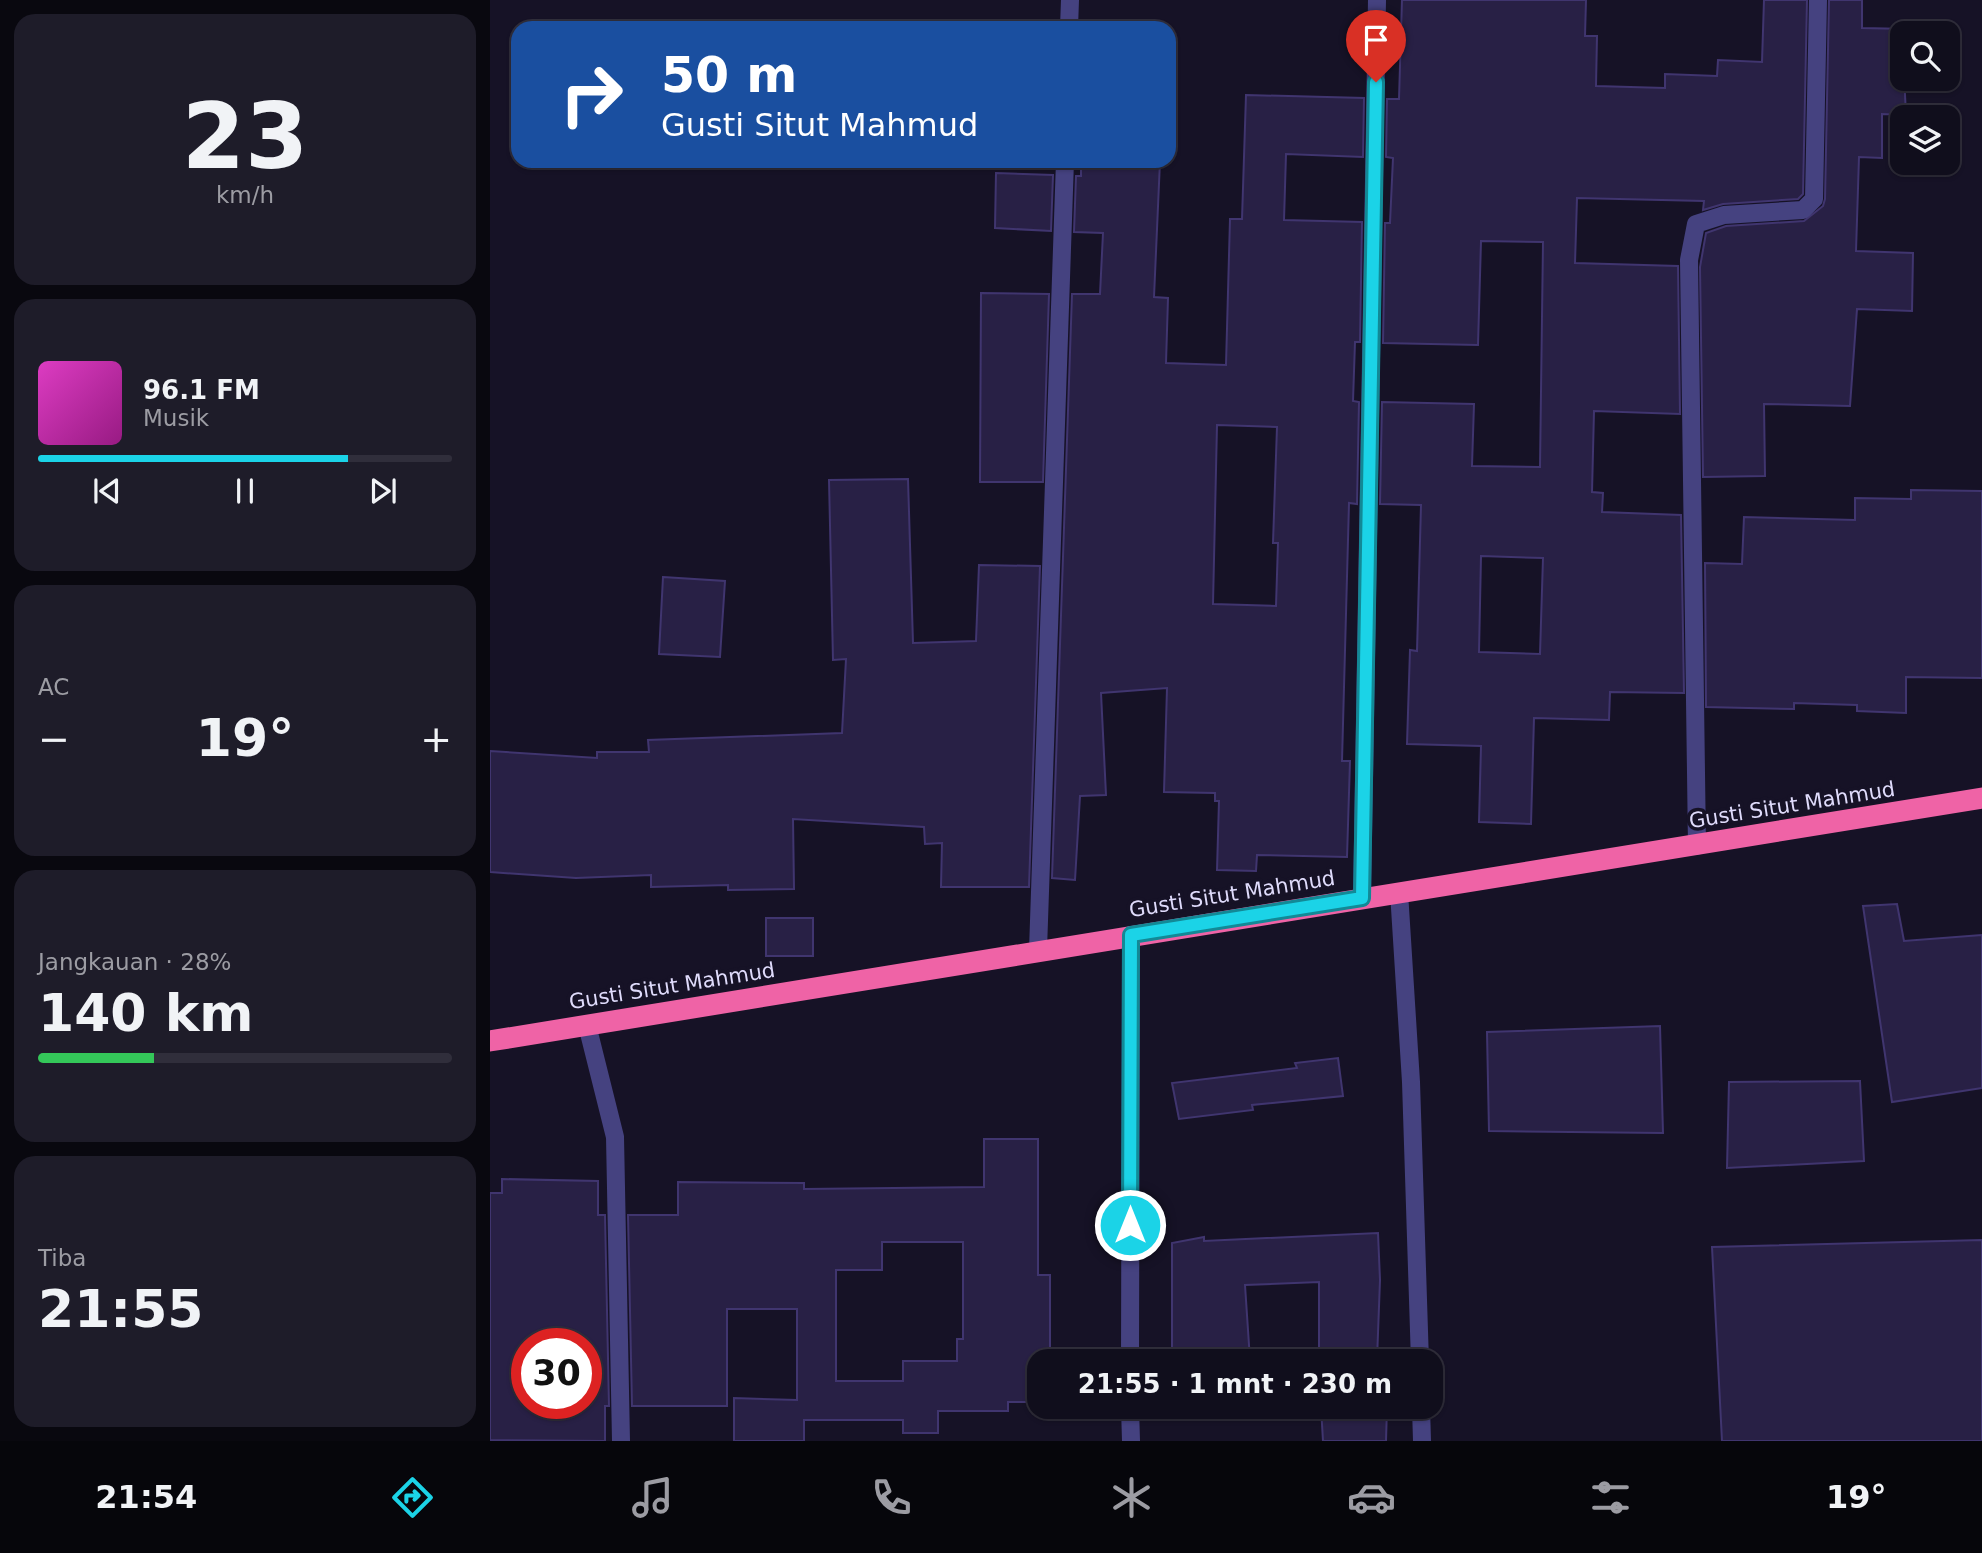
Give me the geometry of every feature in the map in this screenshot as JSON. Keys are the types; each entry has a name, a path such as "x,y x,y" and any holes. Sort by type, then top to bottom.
{"highway":[{"name":"Gusti Situt Mahmud","path":"490,1041 1982,798"}],"street":[{"path":"1069,21 1070,0"},
{"path":"1362,898 1377,0"},
{"path":"1697,846 1689,260 1696,225 1724,215 1802,210 1814,199 1818,0"},
{"path":"1038,950 1065,168"},
{"path":"1399,892 1411,1082 1420,1349"},
{"path":"1130,1349 1131,935"},
{"path":"587,1025 615,1137 621,1441"},
{"path":"1130,1419 1131,1441"},
{"path":"1421,1419 1422,1441"}],"building":[{"path":"1402,0 1586,0 1585,36 1597,36 1596,86 1665,88 1665,74 1717,76 1718,60 1762,62 1764,0 1807,0 1803,194 1798,199 1723,204 1703,210 1704,201 1577,198 1575,263 1678,266 1680,414 1594,411 1592,492 1603,493 1602,512 1681,515 1684,693 1610,692 1609,720 1534,718 1531,824 1479,822 1481,746 1407,744 1410,650 1417,651 1421,505 1380,504 1382,402 1474,404 1472,466 1540,467 1543,242 1481,241 1478,345 1383,343 1385,223 1390,223 1393,158 1386,157 1387,99 1399,99","holes":["1481,556 1543,558 1540,654 1479,652"]},
{"path":"1829,0 1862,0 1862,28 1890,29 1890,91 1905,91 1906,105 1890,105 1890,114 1882,114 1882,158 1859,157 1856,251 1913,253 1912,311 1857,309 1850,406 1764,404 1765,476 1703,477 1700,267 1706,233 1726,226 1804,221 1823,206"},
{"path":"1246,95 1364,98 1363,157 1286,154 1284,220 1362,222 1360,342 1355,342 1353,401 1359,402 1357,504 1349,503 1342,761 1350,761 1347,857 1257,855 1256,871 1217,870 1219,801 1215,801 1215,793 1164,792 1167,688 1101,693 1106,795 1080,796 1075,880 1052,878 1072,294 1100,294 1103,233 1074,232 1076,176 1081,176 1081,168 1160,168 1154,297 1168,298 1166,363 1226,365 1230,219 1242,219","holes":["1217,425 1277,427 1273,543 1278,543 1276,606 1213,604"]},
{"path":"996,173 1053,175 1051,231 995,228"},
{"path":"981,293 1049,294 1043,482 980,482"},
{"path":"908,479 913,643 976,641 979,565 1040,566 1029,887 941,887 942,843 925,844 924,827 793,819 794,889 728,890 728,885 651,887 651,875 576,878 490,872 490,751 597,758 597,752 649,752 648,740 842,733 846,659 833,660 829,480"},
{"path":"1911,490 1982,491 1982,678 1906,677 1906,713 1857,711 1857,705 1794,703 1794,709 1706,707 1705,563 1742,564 1744,517 1855,520 1855,498 1911,499"},
{"path":"663,577 725,581 720,657 659,654"},
{"path":"1897,904 1904,941 1982,935 1982,1088 1892,1102 1863,906"},
{"path":"766,918 813,918 813,956 766,956"},
{"path":"1660,1026 1663,1133 1489,1131 1487,1032"},
{"path":"1338,1058 1343,1096 1252,1105 1253,1110 1179,1119 1172,1083 1297,1068 1295,1063"},
{"path":"1860,1081 1864,1161 1727,1168 1729,1082"},
{"path":"984,1139 1038,1139 1038,1275 1050,1275 1050,1349 1027,1349 1027,1402 1008,1402 1008,1411 938,1411 938,1433 903,1433 903,1420 804,1420 804,1441 734,1441 734,1398 797,1400 797,1309 727,1309 727,1406 632,1406 628,1215 678,1215 678,1182 804,1183 804,1189 984,1187","holes":["882,1242 963,1242 963,1339 957,1339 957,1361 903,1361 903,1381 836,1381 836,1270 882,1270"]},
{"path":"502,1179 598,1181 598,1215 605,1215 609,1406 605,1406 605,1441 490,1440 490,1193 502,1193"},
{"path":"1378,1233 1380,1280 1377,1349 1319,1349 1319,1282 1245,1285 1249,1349 1172,1349 1172,1243 1204,1237 1204,1241"},
{"path":"1982,1240 1982,1441 1722,1441 1712,1247"},
{"path":"1322,1419 1387,1419 1386,1441 1323,1441"}],"route":[{"path":"1130,1225 1131,935 1362,898 1376,82"}]}
